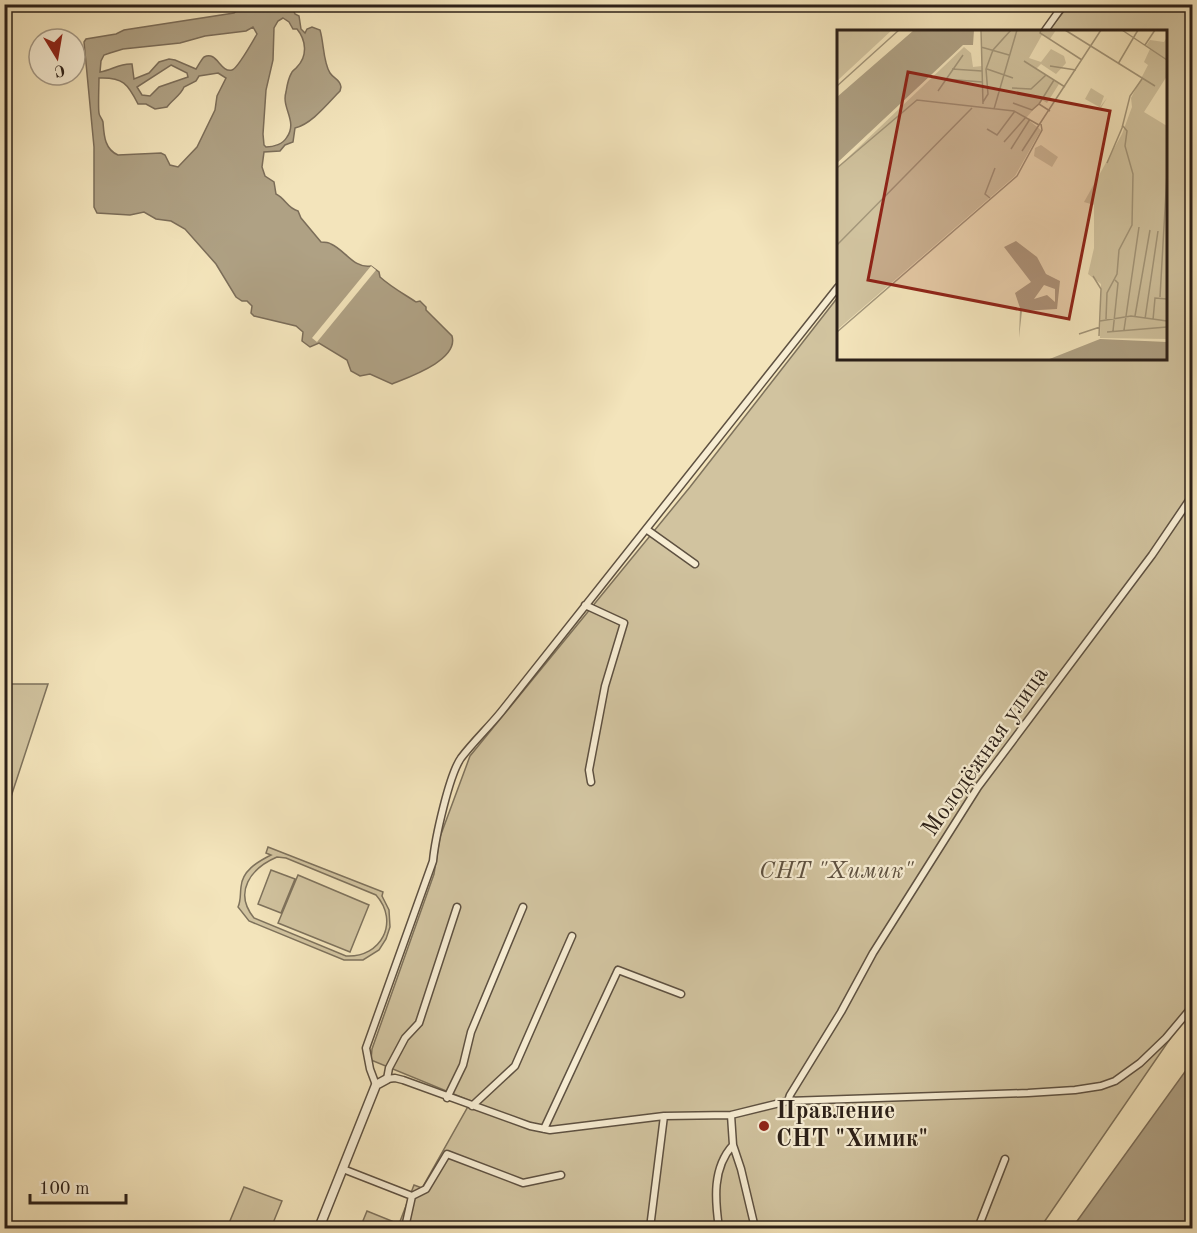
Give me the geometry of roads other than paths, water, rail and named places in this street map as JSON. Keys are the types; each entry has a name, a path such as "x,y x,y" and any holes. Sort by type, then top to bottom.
{"street":[{"path":"1045,30 1064,4"},
{"path":"376,1085 366,1048 433,861 445,804 460,760 501,712 837,288"},
{"name":"Молодёжная улица","path":"788,1101 873,953 978,787 1152,555 1192,496"},
{"path":"646,529 695,564"},
{"path":"585,605 624,622 605,686 589,770 591,782"},
{"path":"447,1098 463,1065 471,1032 523,907"},
{"path":"387,1079 389,1068 405,1038 418,1023 457,908"},
{"path":"472,1106 515,1066 572,936"},
{"path":"544,1129 618,970 681,994"},
{"path":"319,1228 376,1085 387,1079 403,1080 447,1098 544,1129 664,1116 731,1115 788,1101 1075,1090 1101,1086 1115,1081 1140,1063 1166,1038 1192,1007"},
{"path":"731,1115 733,1145 755,1228"},
{"path":"650,1228 664,1116"},
{"path":"719,1228 714,1196 726,1153 733,1145"},
{"path":"344,1169 412,1196 426,1189 447,1154 523,1183 561,1175"},
{"path":"978,1228 1005,1159"},
{"path":"403,1228 412,1196"}],"place":[{"name":"Правление СНТ \"Химик\"","path":"764,1126"}],"park label":[{"name":"СНТ \"Химик\"","path":"836,872"}]}
